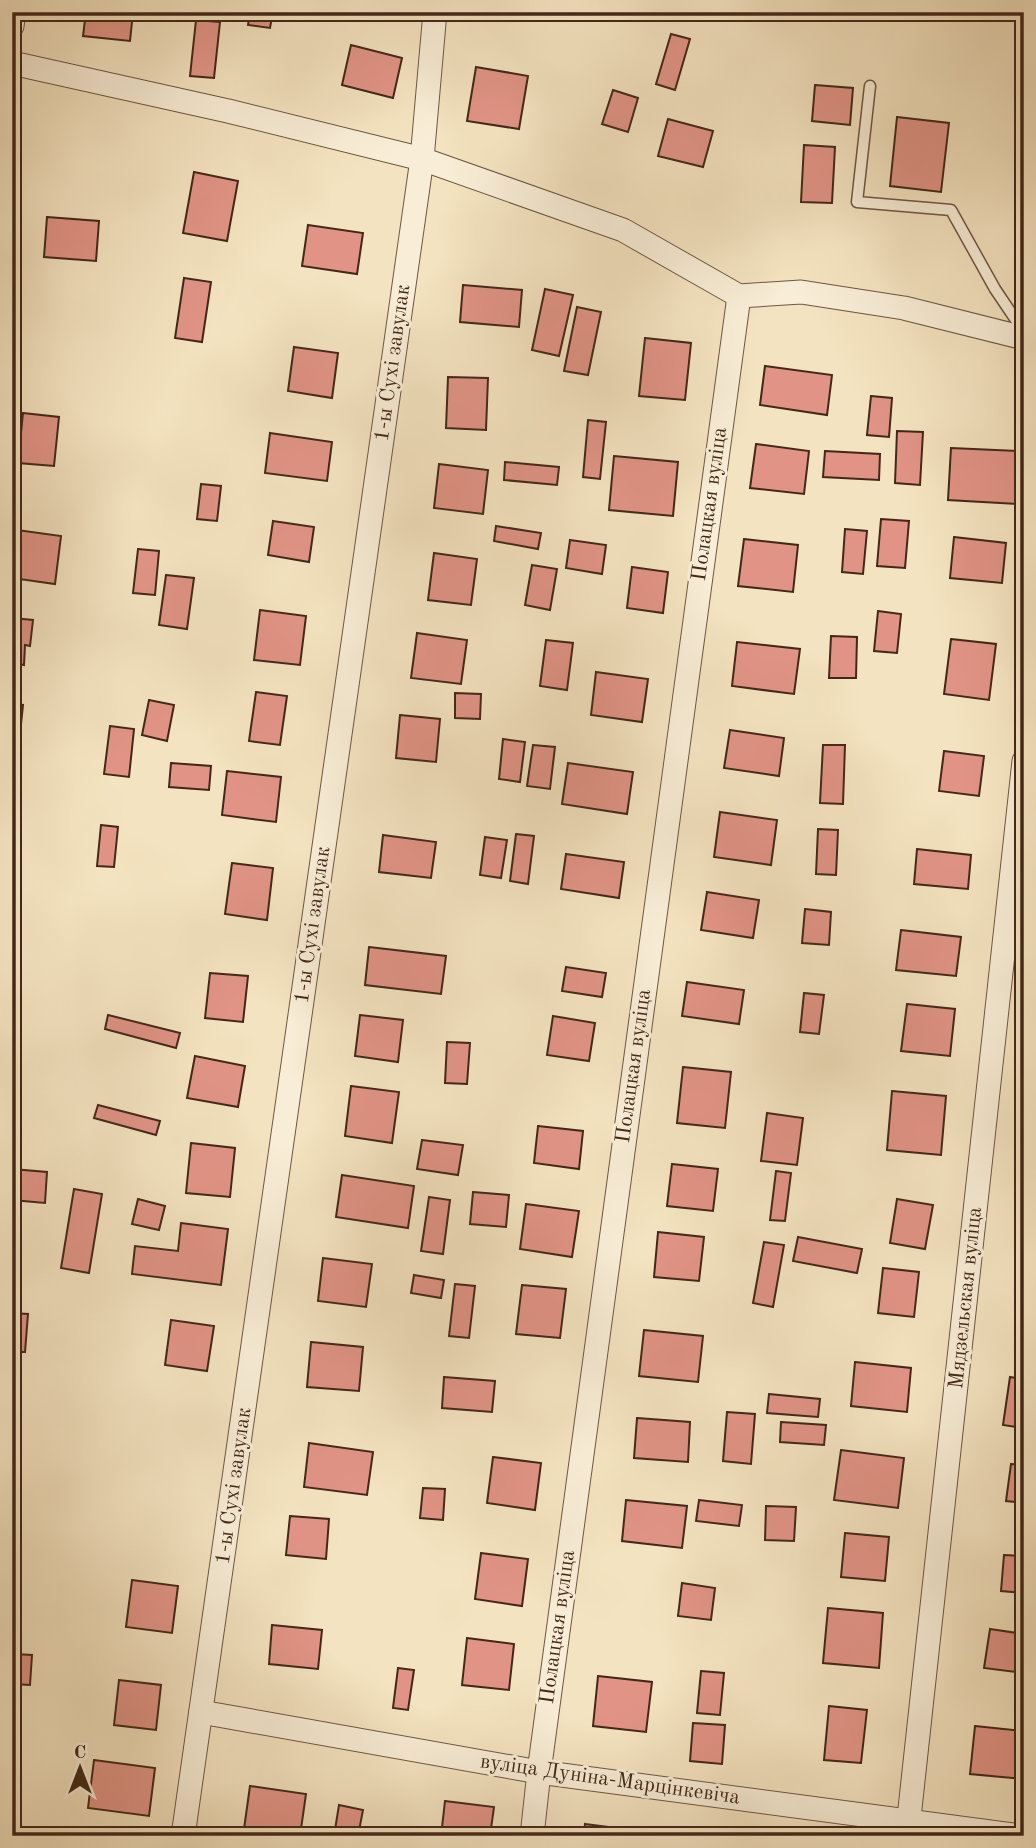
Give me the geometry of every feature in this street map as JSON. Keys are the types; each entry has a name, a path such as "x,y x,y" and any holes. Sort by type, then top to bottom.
{"street":[{"path":"12,26 14,12"},
{"name":"1-ы Сухі завулак","path":"183,1836 422,159 435,12"},
{"path":"12,63 228,111 422,159 623,230 738,296 801,292 904,307 1024,338"},
{"name":"Полацкая вуліца","path":"532,1836 538,1772 738,296"},
{"name":"Мядзельская вуліца","path":"908,1828 1024,761"},
{"name":"вуліца Дуніна-Марцінкевіча","path":"201,1712 538,1772 908,1828 1021,1836"}],"lane":[{"path":"870,86 857,202 951,210 995,289 1024,332"}],"building":[{"path":"86,12 133,12 130,41 83,36"},
{"path":"250,12 273,12 270,28 248,25"},
{"path":"196,20 220,22 214,78 190,76"},
{"path":"671,34 690,39 675,90 656,84"},
{"path":"351,45 402,58 393,98 342,85"},
{"path":"476,67 528,76 519,129 467,121"},
{"path":"815,85 853,88 850,125 812,121"},
{"path":"613,90 638,98 628,132 602,124"},
{"path":"897,117 949,123 941,192 890,186"},
{"path":"668,119 713,131 703,167 658,156"},
{"path":"804,145 835,147 832,203 801,202"},
{"path":"194,172 238,181 227,241 183,233"},
{"path":"47,217 99,221 96,261 44,257"},
{"path":"308,225 363,233 357,274 302,266"},
{"path":"184,278 211,282 202,342 175,338"},
{"path":"463,285 522,290 519,327 460,322"},
{"path":"545,289 573,295 559,356 532,350"},
{"path":"577,307 601,312 588,375 564,371"},
{"path":"645,338 691,343 685,400 639,396"},
{"path":"294,347 338,353 332,398 288,391"},
{"path":"765,366 832,375 827,415 760,405"},
{"path":"448,377 488,378 486,430 446,428"},
{"path":"871,396 892,398 889,437 867,435"},
{"path":"23,413 59,417 54,466 18,463"},
{"path":"588,420 606,422 600,479 583,477"},
{"path":"897,431 923,432 920,485 895,483"},
{"path":"270,433 332,442 327,481 265,473"},
{"path":"756,444 809,451 804,494 750,488"},
{"path":"951,448 1020,451 1017,504 948,500"},
{"path":"825,451 880,454 879,480 823,477"},
{"path":"614,456 678,462 673,516 609,510"},
{"path":"505,462 559,467 557,485 504,480"},
{"path":"439,464 488,470 483,514 434,508"},
{"path":"201,484 221,486 217,521 197,519"},
{"path":"881,519 909,521 905,568 877,566"},
{"path":"273,521 314,527 309,562 268,555"},
{"path":"496,526 541,533 538,549 494,541"},
{"path":"845,529 867,531 863,574 842,572"},
{"path":"17,530 61,536 55,584 12,578"},
{"path":"954,537 1006,543 1002,583 950,578"},
{"path":"744,539 798,545 793,592 738,586"},
{"path":"570,540 606,545 602,574 566,568"},
{"path":"138,549 159,551 155,595 133,593"},
{"path":"434,553 477,559 471,605 428,600"},
{"path":"532,565 557,569 550,610 525,605"},
{"path":"632,567 668,572 663,613 627,608"},
{"path":"166,575 194,578 187,629 159,625"},
{"path":"260,610 306,616 300,665 254,660"},
{"path":"878,611 901,614 897,653 874,651"},
{"path":"12,618 33,620 30,646 25,645 24,665 12,663"},
{"path":"417,633 467,640 461,684 411,678"},
{"path":"831,636 857,637 856,678 829,678"},
{"path":"951,639 996,644 989,700 944,694"},
{"path":"546,640 573,643 567,690 540,686"},
{"path":"737,642 800,649 794,694 732,686"},
{"path":"596,672 648,679 642,722 591,715"},
{"path":"256,692 287,696 280,745 249,741"},
{"path":"455,693 481,694 480,719 455,718"},
{"path":"149,700 174,705 167,741 142,735"},
{"path":"12,704 23,705 18,753 12,752"},
{"path":"400,715 440,719 436,762 396,758"},
{"path":"110,726 134,729 129,777 104,774"},
{"path":"730,730 784,738 779,776 724,768"},
{"path":"503,739 525,742 520,782 499,779"},
{"path":"533,745 555,747 550,789 527,786"},
{"path":"823,745 845,745 843,804 820,803"},
{"path":"944,751 984,756 979,796 939,791"},
{"path":"171,763 211,766 209,790 169,787"},
{"path":"568,763 633,772 627,814 562,804"},
{"path":"227,771 281,777 276,822 222,815"},
{"path":"12,792 21,793 19,822 14,821 12,846"},
{"path":"720,812 777,820 771,865 714,857"},
{"path":"101,825 118,827 114,867 97,866"},
{"path":"818,829 838,830 836,875 816,874"},
{"path":"516,834 534,836 528,884 510,881"},
{"path":"383,835 436,842 431,878 379,872"},
{"path":"485,837 507,840 501,878 480,875"},
{"path":"917,849 971,855 968,889 914,884"},
{"path":"566,854 624,862 619,898 561,889"},
{"path":"232,863 273,868 267,920 225,914"},
{"path":"707,892 759,900 753,938 701,930"},
{"path":"805,909 831,912 829,945 802,943"},
{"path":"901,930 961,937 956,976 896,970"},
{"path":"369,947 446,956 441,994 365,985"},
{"path":"566,967 606,973 602,997 562,991"},
{"path":"210,973 248,976 243,1022 205,1018"},
{"path":"687,982 744,990 739,1024 682,1016"},
{"path":"804,993 824,995 819,1034 800,1032"},
{"path":"907,1004 955,1009 950,1056 901,1051"},
{"path":"108,1015 180,1033 176,1048 105,1029"},
{"path":"360,1015 403,1020 398,1062 355,1056"},
{"path":"553,1016 595,1023 589,1061 547,1055"},
{"path":"447,1042 470,1043 467,1084 445,1083"},
{"path":"195,1056 245,1066 238,1107 187,1098"},
{"path":"683,1067 731,1072 725,1128 677,1123"},
{"path":"351,1086 399,1092 392,1143 345,1136"},
{"path":"892,1091 946,1096 941,1155 887,1150"},
{"path":"98,1105 160,1121 156,1135 94,1118"},
{"path":"767,1113 803,1118 797,1165 761,1161"},
{"path":"538,1126 583,1131 579,1169 534,1163"},
{"path":"422,1140 463,1145 458,1175 417,1169"},
{"path":"191,1143 235,1148 230,1197 186,1193"},
{"path":"672,1164 718,1169 713,1211 667,1206"},
{"path":"12,1169 47,1172 45,1203 12,1200"},
{"path":"776,1171 791,1173 785,1221 770,1220"},
{"path":"342,1175 414,1186 408,1228 336,1217"},
{"path":"74,1189 102,1194 89,1273 61,1268"},
{"path":"473,1192 509,1195 506,1227 470,1224"},
{"path":"429,1197 450,1200 443,1254 421,1251"},
{"path":"138,1199 165,1206 159,1230 132,1224"},
{"path":"897,1199 933,1205 925,1249 890,1243"},
{"path":"526,1204 579,1211 572,1257 520,1249"},
{"path":"181,1223 228,1229 221,1285 132,1274 135,1246 178,1251"},
{"path":"658,1232 704,1237 699,1281 654,1277"},
{"path":"798,1237 862,1249 857,1273 793,1261"},
{"path":"764,1242 784,1245 773,1307 753,1303"},
{"path":"323,1258 372,1264 366,1307 318,1301"},
{"path":"883,1268 919,1272 914,1317 878,1313"},
{"path":"414,1275 444,1280 441,1298 411,1293"},
{"path":"455,1284 475,1286 469,1338 449,1336"},
{"path":"522,1285 566,1289 560,1338 516,1334"},
{"path":"12,1313 28,1314 25,1352 12,1352"},
{"path":"171,1320 214,1326 207,1371 165,1365"},
{"path":"644,1330 703,1336 698,1382 639,1376"},
{"path":"311,1342 363,1347 359,1391 307,1387"},
{"path":"855,1362 911,1368 907,1412 851,1406"},
{"path":"444,1377 495,1381 492,1412 442,1408"},
{"path":"1010,1377 1024,1379 1024,1428 1003,1425"},
{"path":"769,1394 820,1399 818,1417 767,1413"},
{"path":"727,1412 755,1414 751,1464 723,1461"},
{"path":"637,1418 690,1422 688,1462 634,1458"},
{"path":"781,1422 826,1425 824,1445 780,1442"},
{"path":"309,1443 373,1452 367,1495 304,1487"},
{"path":"841,1450 904,1458 898,1508 834,1500"},
{"path":"493,1457 541,1463 535,1510 487,1503"},
{"path":"1011,1464 1024,1465 1024,1503 1006,1501"},
{"path":"423,1488 445,1489 443,1520 420,1518"},
{"path":"626,1500 687,1506 682,1548 622,1541"},
{"path":"699,1500 742,1505 739,1526 696,1521"},
{"path":"766,1506 796,1507 794,1541 765,1540"},
{"path":"12,1511 21,1511 18,1556 12,1556"},
{"path":"290,1516 329,1519 326,1559 286,1555"},
{"path":"845,1533 889,1537 885,1581 841,1577"},
{"path":"481,1553 528,1559 522,1606 475,1599"},
{"path":"1004,1555 1024,1556 1024,1593 1001,1591"},
{"path":"132,1580 178,1586 172,1633 126,1627"},
{"path":"682,1583 715,1588 711,1620 678,1616"},
{"path":"828,1608 883,1613 879,1668 823,1663"},
{"path":"272,1625 322,1630 318,1669 269,1664"},
{"path":"990,1629 1024,1634 1024,1673 984,1668"},
{"path":"467,1638 514,1644 509,1690 462,1685"},
{"path":"14,1654 32,1655 30,1685 12,1684"},
{"path":"398,1668 414,1670 408,1710 393,1708"},
{"path":"701,1671 724,1673 720,1715 697,1713"},
{"path":"598,1676 652,1682 646,1732 593,1726"},
{"path":"119,1680 161,1685 156,1730 114,1725"},
{"path":"829,1706 867,1710 861,1763 824,1760"},
{"path":"693,1723 725,1725 722,1764 690,1761"},
{"path":"975,1726 1024,1731 1024,1779 970,1774"},
{"path":"94,1760 155,1768 149,1816 88,1808"},
{"path":"250,1786 306,1794 300,1836 244,1829"},
{"path":"445,1801 494,1807 490,1836 441,1836"},
{"path":"339,1805 363,1810 358,1836 334,1836"},
{"path":"585,1824 639,1831 639,1836 584,1836"}]}
